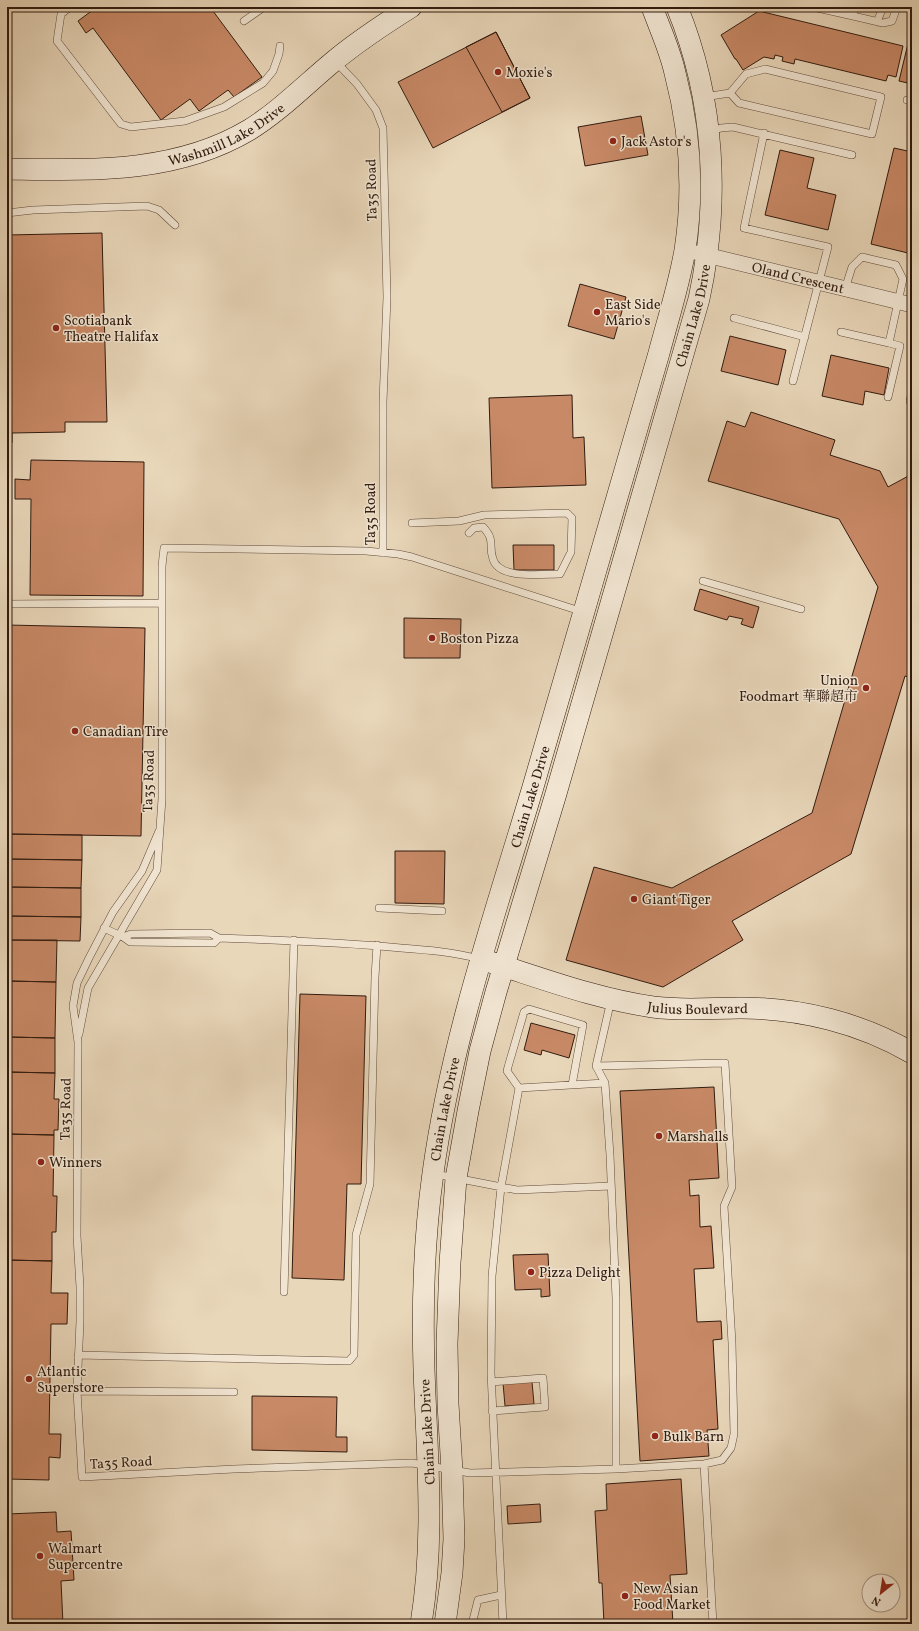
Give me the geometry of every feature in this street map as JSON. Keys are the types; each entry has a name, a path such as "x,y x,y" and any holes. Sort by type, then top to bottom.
{"street":[{"name":"Washmill Lake Drive","path":"7,169 96,170 142,166 183,157 217,145 249,130 270,115 334,60 379,27 411,7"},
{"name":"Chain Lake Drive","path":"421,1624 427,1586 430,1521 424,1364 424,1294 427,1231 438,1140 455,1059 482,960 659,353 685,250 690,206 686,126 675,72 652,7"},
{"name":"Chain Lake Drive","path":"445,1624 452,1573 454,1539 448,1404 447,1339 450,1263 456,1178 480,1051 699,299 707,255 711,206 712,158 709,132 704,97 693,52 677,7"},
{"name":"Oland Crescent","path":"685,250 905,303"},
{"path":"584,612 605,618"},
{"name":"Julius Boulevard","path":"482,960 611,1000 670,1009 761,1009 799,1013 837,1021 879,1036 912,1053"}],"lane":[{"path":"70,7 61,14 57,41 121,124 131,127 185,121 224,107 263,83 272,71 279,54 280,46"},
{"path":"244,21 264,7"},
{"path":"813,7 883,23 892,21 897,7"},
{"path":"853,16 855,7"},
{"path":"877,22 883,7"},
{"name":"Ta35 Road","path":"78,1042 88,988 120,936 157,870 162,799 162,566 164,548 383,553 383,402 387,297 383,128 376,110 357,84 334,60"},
{"path":"704,97 730,94 746,74 765,69 881,97 872,134 739,103 730,94"},
{"path":"709,132 721,128 733,127 764,133 852,155"},
{"path":"764,133 744,228 828,247 794,380"},
{"path":"7,213 33,210 147,206 159,210 175,225"},
{"path":"845,288 852,267 862,257 896,265 903,279 905,303 890,343"},
{"path":"734,318 805,337"},
{"path":"841,332 900,346 888,397"},
{"path":"910,401 912,391"},
{"path":"412,523 459,521 484,515 567,512 572,518 570,552 560,574 512,574 499,568 493,560 490,534 483,527 474,528 469,534"},
{"path":"383,553 412,557 584,612"},
{"path":"703,580 801,608"},
{"path":"7,584 7,604 162,603"},
{"name":"Ta35 Road","path":"159,831 142,871 104,928 77,983 73,1006 78,1042 76,1236 80,1287 80,1321 77,1391 82,1477 234,1469 412,1463 429,1466"},
{"path":"379,908 442,910"},
{"path":"104,928 130,942 214,943 219,938 294,940 377,945 462,954 482,960"},
{"path":"284,1292 294,940"},
{"path":"78,1356 349,1361 354,1355 356,1235 370,1184 377,945"},
{"path":"611,1000 596,1066 605,1083 611,1186 616,1298 616,1469"},
{"path":"503,1624 491,1382 492,1276 502,1187 519,1088 507,1071 524,1012 529,1009 583,1025 572,1085"},
{"path":"429,1466 470,1473 495,1473 616,1469 704,1464 722,1460 731,1448 734,1434 732,1343 724,1206 732,1187 725,1063 596,1066"},
{"path":"519,1088 605,1083"},
{"path":"433,1174 517,1190 611,1186"},
{"path":"491,1382 543,1378 545,1407 492,1411"},
{"path":"77,1391 234,1392"},
{"path":"704,1464 713,1624"},
{"path":"472,1624 478,1600 501,1595"}],"building":[{"path":"97,7 210,7 262,77 234,97 228,90 199,111 190,99 161,120 93,28 86,33 78,21"},
{"path":"759,11 903,46 896,77 888,75 886,81 795,59 794,64 782,61 783,57 775,55 774,59 764,57 743,70 721,35"},
{"path":"912,27 912,84 899,81"},
{"path":"496,32 530,98 433,148 398,82"},
{"name":"Moxie's","path":"496,32 530,98 502,112 466,47"},
{"name":"Jack Astor's","path":"641,116 648,155 585,166 578,127"},
{"path":"894,148 912,152 912,254 871,244"},
{"path":"780,150 814,158 807,188 836,195 828,230 765,215"},
{"name":"Scotiabank Theatre Halifax","path":"102,233 107,422 65,422 65,432 12,433 12,443 7,443 7,235"},
{"name":"East Side Mario's","path":"580,284 626,297 614,339 568,326"},
{"path":"730,336 786,350 778,385 721,371"},
{"path":"831,355 889,368 884,395 865,391 863,405 822,396"},
{"path":"572,395 573,438 584,437 586,485 492,488 489,398"},
{"path":"751,412 835,440 830,455 880,471 888,487 912,474 912,678 905,676 851,854 732,921 743,940 663,987 566,960 594,867 672,888 812,813 878,587 839,519 708,481 727,421 745,427"},
{"path":"31,460 144,462 143,596 30,595 31,499 15,499 15,479 30,480"},
{"path":"513,545 554,545 554,570 514,570"},
{"path":"700,589 759,607 753,628 741,624 743,619 729,616 727,620 694,610"},
{"name":"Boston Pizza","path":"404,618 461,619 460,658 404,658"},
{"name":"Canadian Tire","path":"7,625 145,628 141,836 7,834"},
{"path":"7,834 82,835 82,860 7,859"},
{"path":"395,851 445,851 444,904 395,903"},
{"path":"7,859 82,860 81,888 7,887"},
{"path":"7,887 81,888 81,917 7,916"},
{"path":"7,916 81,917 80,941 7,940"},
{"path":"7,940 57,940 56,982 7,981"},
{"path":"7,981 56,982 55,1038 7,1037"},
{"path":"300,994 366,996 361,1184 347,1184 344,1280 292,1278"},
{"path":"531,1023 575,1035 569,1058 542,1050 541,1055 524,1050"},
{"path":"7,1037 55,1038 55,1073 7,1072"},
{"path":"7,1072 55,1073 54,1099 59,1099 58,1130 54,1130 54,1135 7,1134"},
{"path":"714,1087 719,1178 689,1180 690,1196 699,1195 700,1227 711,1226 714,1268 694,1269 697,1322 721,1321 722,1339 713,1340 718,1429 707,1430 709,1456 640,1461 620,1091"},
{"path":"7,1134 54,1135 53,1196 57,1196 56,1232 52,1232 52,1261 7,1260"},
{"name":"Pizza Delight","path":"548,1254 550,1296 541,1297 541,1289 515,1290 513,1255"},
{"name":"Atlantic Superstore","path":"7,1260 52,1261 51,1293 68,1293 67,1324 51,1324 49,1434 61,1434 60,1458 49,1457 49,1480 7,1479"},
{"path":"532,1382 534,1404 505,1406 503,1383"},
{"path":"252,1396 337,1397 336,1437 347,1437 347,1452 252,1450"},
{"path":"681,1479 687,1574 670,1575 673,1624 604,1624 602,1583 599,1583 595,1511 607,1510 606,1484"},
{"path":"540,1504 541,1522 508,1524 507,1506"},
{"name":"Walmart Supercentre","path":"56,1512 57,1532 71,1531 74,1580 61,1581 63,1624 7,1624 7,1514"}],"place":[{"name":"Moxie's","path":"498,72"},
{"name":"Jack Astor's","path":"613,141"},
{"name":"East Side Mario's","path":"597,312"},
{"name":"Scotiabank Theatre Halifax","path":"56,328"},
{"name":"Boston Pizza","path":"432,638"},
{"name":"Union Foodmart 華聯超市","path":"866,688"},
{"name":"Canadian Tire","path":"75,731"},
{"name":"Giant Tiger","path":"634,899"},
{"name":"Marshalls","path":"659,1136"},
{"name":"Winners","path":"41,1162"},
{"name":"Pizza Delight","path":"531,1272"},
{"name":"Atlantic Superstore","path":"29,1379"},
{"name":"Bulk Barn","path":"655,1436"},
{"name":"Walmart Supercentre","path":"40,1556"},
{"name":"New Asian Food Market","path":"625,1596"}]}
